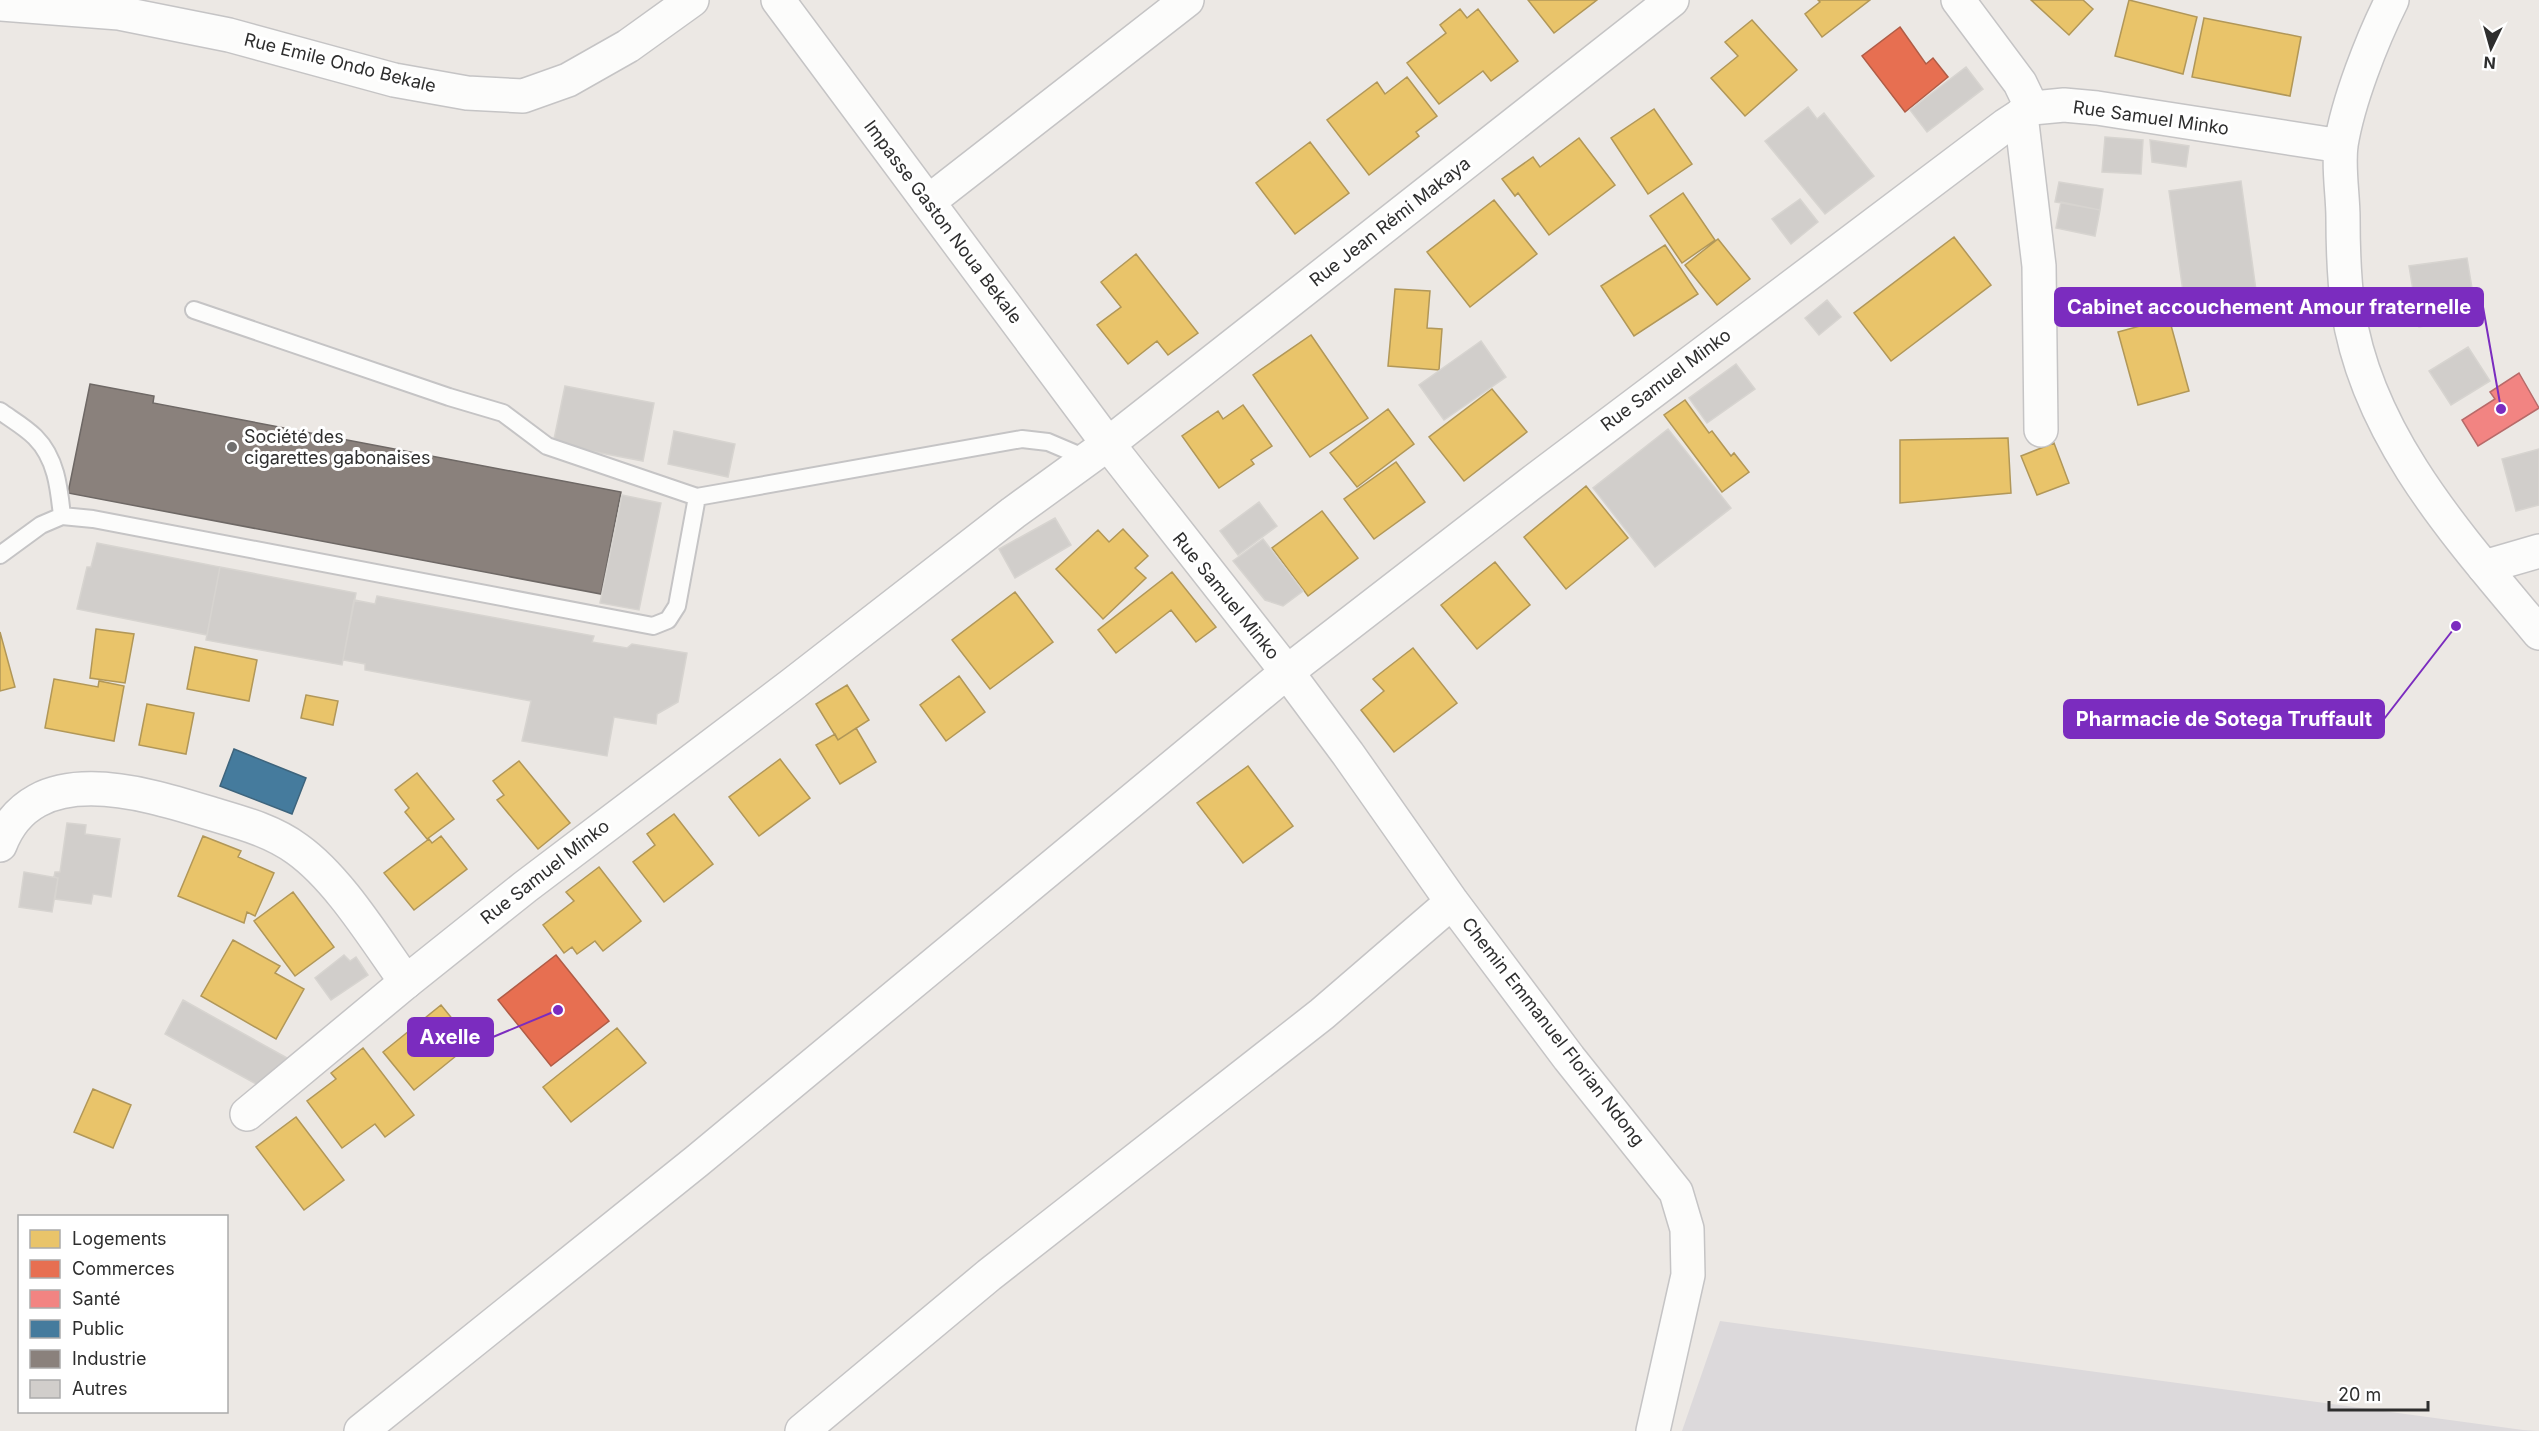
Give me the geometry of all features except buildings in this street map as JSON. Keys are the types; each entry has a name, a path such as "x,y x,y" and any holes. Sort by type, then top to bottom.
{"street":[{"name":"Rue Emile Ondo Bekale","path":"0,4 119,13 229,35 394,80 468,93 523,96 568,80 628,46 693,0"},
{"name":"Impasse Gaston Noua Bekale","path":"778,0 928,202 1098,452"},
{"path":"928,202 1187,0"},
{"name":"Rue Jean Rémi Makaya","path":"1098,452 1672,0"},
{"path":"1958,0 2020,83 2027,112 2039,266 2041,430"},
{"path":"2392,0 2380,24 2357,86 2341,146 2344,268 2348,310 2364,373 2396,442 2424,489 2539,633"},
{"name":"Rue Samuel Minko","path":"247,1114 535,879 794,684 1013,513 1098,452 1287,672 1770,301 1983,141 2027,112 2064,105 2097,108 2341,146"},
{"path":"2484,567 2539,551"},
{"path":"361,1431 698,1161 1287,672"},
{"name":"Chemin Emmanuel Florian Ndong","path":"1287,672 1452,902 1569,1058 1676,1192 1687,1229 1688,1275 1653,1431"},
{"path":"0,845 15,817 36,801 64,791 121,790 175,802 267,832 296,848 320,869 406,982"},
{"path":"802,1431 998,1268 1322,1014 1452,902"}],"lane":[{"path":"194,310 427,390 503,412 547,446 698,497 1022,439 1098,452"},
{"path":"0,411 35,436 51,460 58,480 62,516"},
{"path":"0,555 41,525 62,516 93,519 653,626 668,620 677,606 698,497"}],"shaded area":[{"path":"1720,1321 2523,1430 2539,1431 1682,1431"}],"place":[{"name":"Cabinet accouchement Amour fraternelle","path":"2501,409"},
{"name":"Société des cigarettes gabonaises","path":"232,447"},
{"name":"Pharmacie de Sotega Truffault","path":"2456,626"},
{"name":"Axelle","path":"558,1010"}]}
